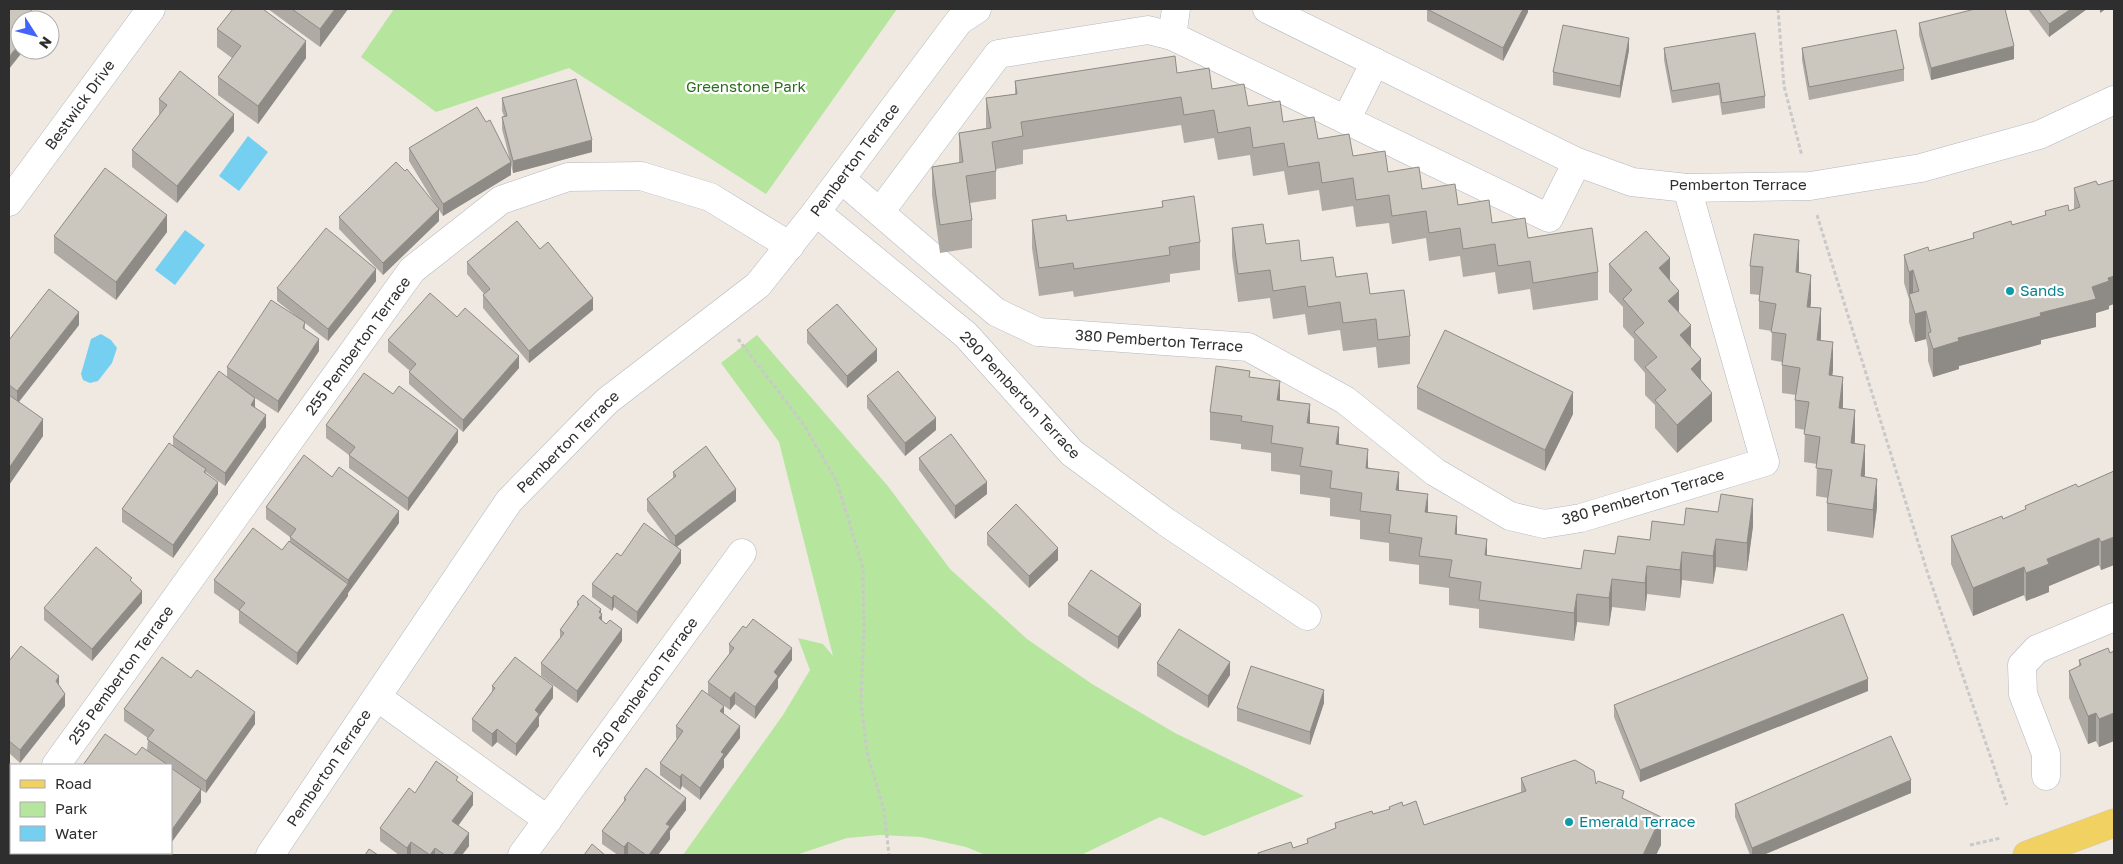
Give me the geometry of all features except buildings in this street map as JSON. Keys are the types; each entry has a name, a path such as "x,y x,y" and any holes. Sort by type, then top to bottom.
{"main road":[{"path":"2027,855 2114,823"}],"street":[{"name":"Bestwick Drive","path":"9,202 151,9"},
{"name":"Pemberton Terrace","path":"270,855 509,501 607,400 758,285 816,212 959,21 977,9"},
{"path":"1172,36 1176,9"},
{"name":"Pemberton Terrace","path":"1267,9 1577,162 1632,182 1687,188 1810,186 1930,166 2039,134 2114,100"},
{"path":"880,212 998,54 1148,30 1172,36 1549,218 1577,162"},
{"path":"1346,120 1374,62"},
{"name":"255 Pemberton Terrace","path":"57,764 412,270 501,200 568,177 641,176 710,197 790,246"},
{"name":"380 Pemberton Terrace","path":"841,178 996,312 1038,332 1248,348 1345,400 1435,472 1510,516 1544,524 1581,518 1765,462 1687,188"},
{"name":"290 Pemberton Terrace","path":"816,212 966,335 1072,453 1166,522 1307,616"},
{"name":"250 Pemberton Terrace","path":"522,855 742,553"},
{"path":"2046,776 2046,754 2023,694 2022,665 2037,649 2114,617"},
{"path":"377,697 548,820"}],"path":[{"path":"1778,9 1784,86 1816,214 1927,571 2007,805"},
{"path":"720,314 768,380 804,425 837,482 863,568 864,629 861,702 867,753 884,810 888,855"}],"green space":[{"name":"Greenstone Park","path":"394,9 897,9 766,194 569,68 436,112 361,57"},
{"path":"757,335 887,485 950,569 1027,639 1092,684 1175,733 1304,796 1204,836 1160,817 1081,855 986,855 966,847 921,837 880,835 847,838 796,855 683,855 783,715 810,670 798,638 823,644 833,656 779,442 721,363"}],"water":[{"path":"248,136 268,152 239,191 219,176"},
{"path":"185,230 205,245 175,285 155,270"},
{"path":"101,334 111,340 117,348 112,363 98,381 90,383 83,380 81,374 91,339"}],"place":[{"name":"Sands","path":"2010,291"},
{"name":"Emerald Terrace","path":"1569,822"}]}
